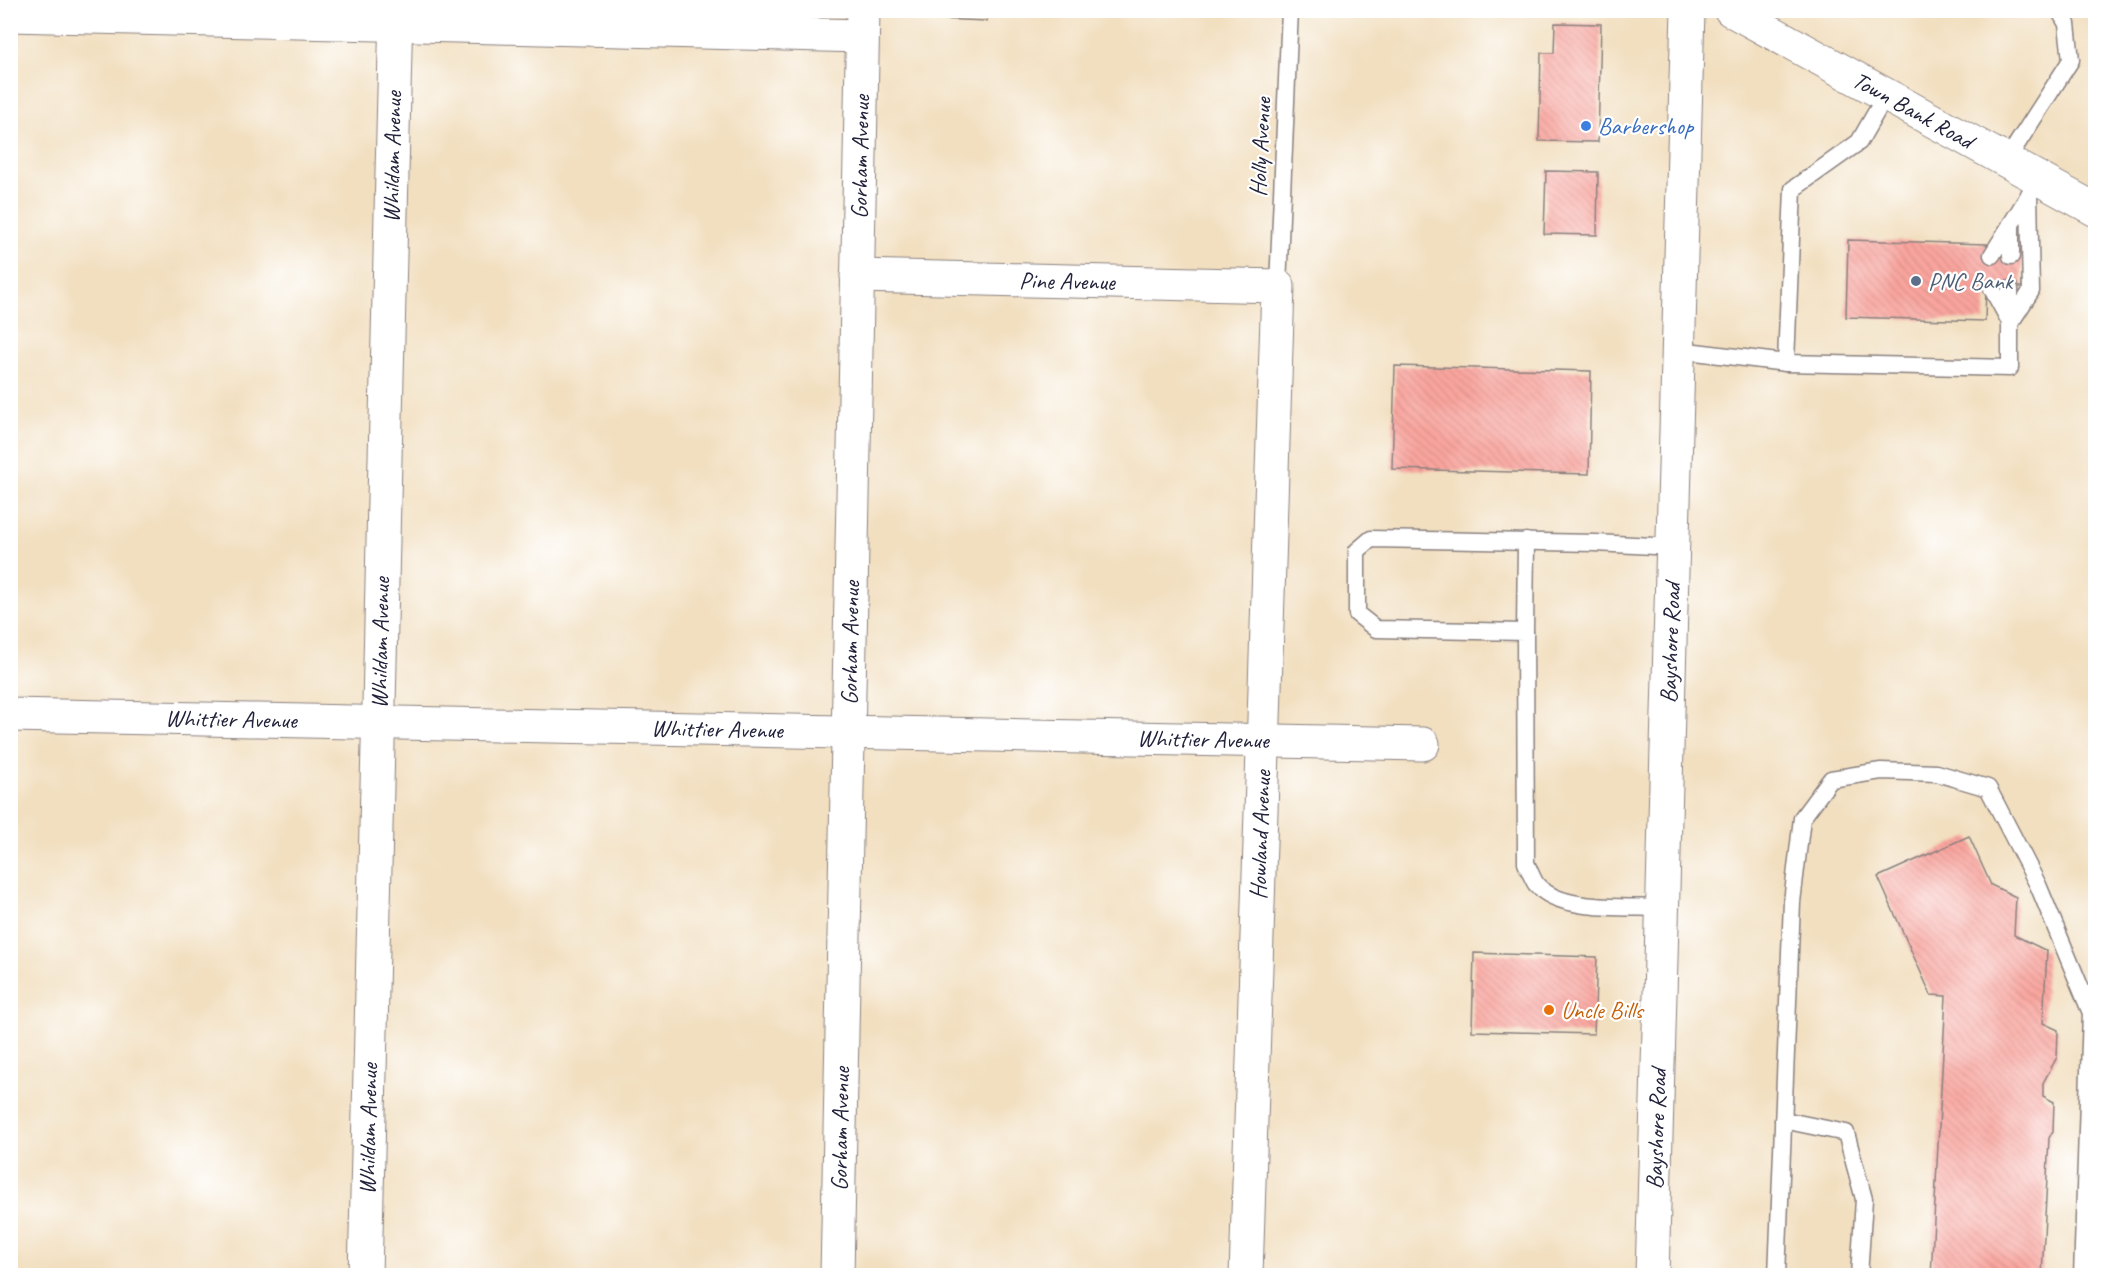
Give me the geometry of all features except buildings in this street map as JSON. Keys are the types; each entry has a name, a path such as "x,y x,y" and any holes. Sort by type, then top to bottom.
{"street":[{"name":"Bayshore Road","path":"1652,1275 1688,10"},
{"name":"Town Bank Road","path":"1731,10 2006,161 2034,187 2096,210"},
{"path":"10,15 862,23"},
{"name":"Whildam Avenue","path":"365,1275 396,17"},
{"name":"Gorham Avenue","path":"837,1275 862,23"},
{"name":"Pine Avenue","path":"857,276 1278,286"},
{"name":"Howland Avenue","path":"1246,1275 1278,286"},
{"name":"Whittier Avenue","path":"10,715 1423,744"}],"lane":[{"name":"Holly Avenue","path":"1278,286 1290,10"},
{"path":"2006,161 2071,60 2067,24 2059,10"},
{"path":"1786,363 1792,189 1859,142 1886,96"},
{"path":"2010,323 2031,291 2034,187"},
{"path":"1992,255 2034,187"},
{"path":"2011,224 2011,256"},
{"path":"1679,350 1786,363 2010,368 2010,289"},
{"path":"1992,290 2010,323"},
{"path":"1525,632 1376,629 1358,614 1358,550 1371,539 1526,541 1673,547"},
{"path":"1526,541 1526,862 1536,883 1551,897 1580,904 1662,908"},
{"path":"1777,1275 1792,902 1802,818 1831,779 1881,771 1937,772 1988,788 2038,885 2091,1013 2082,1275"},
{"path":"1783,1120 1846,1133 1864,1199 1859,1275"}],"place":[{"name":"Barbershop","path":"1586,126"},
{"name":"PNC Bank","path":"1916,281"},
{"name":"Uncle Bills","path":"1549,1010"}]}
